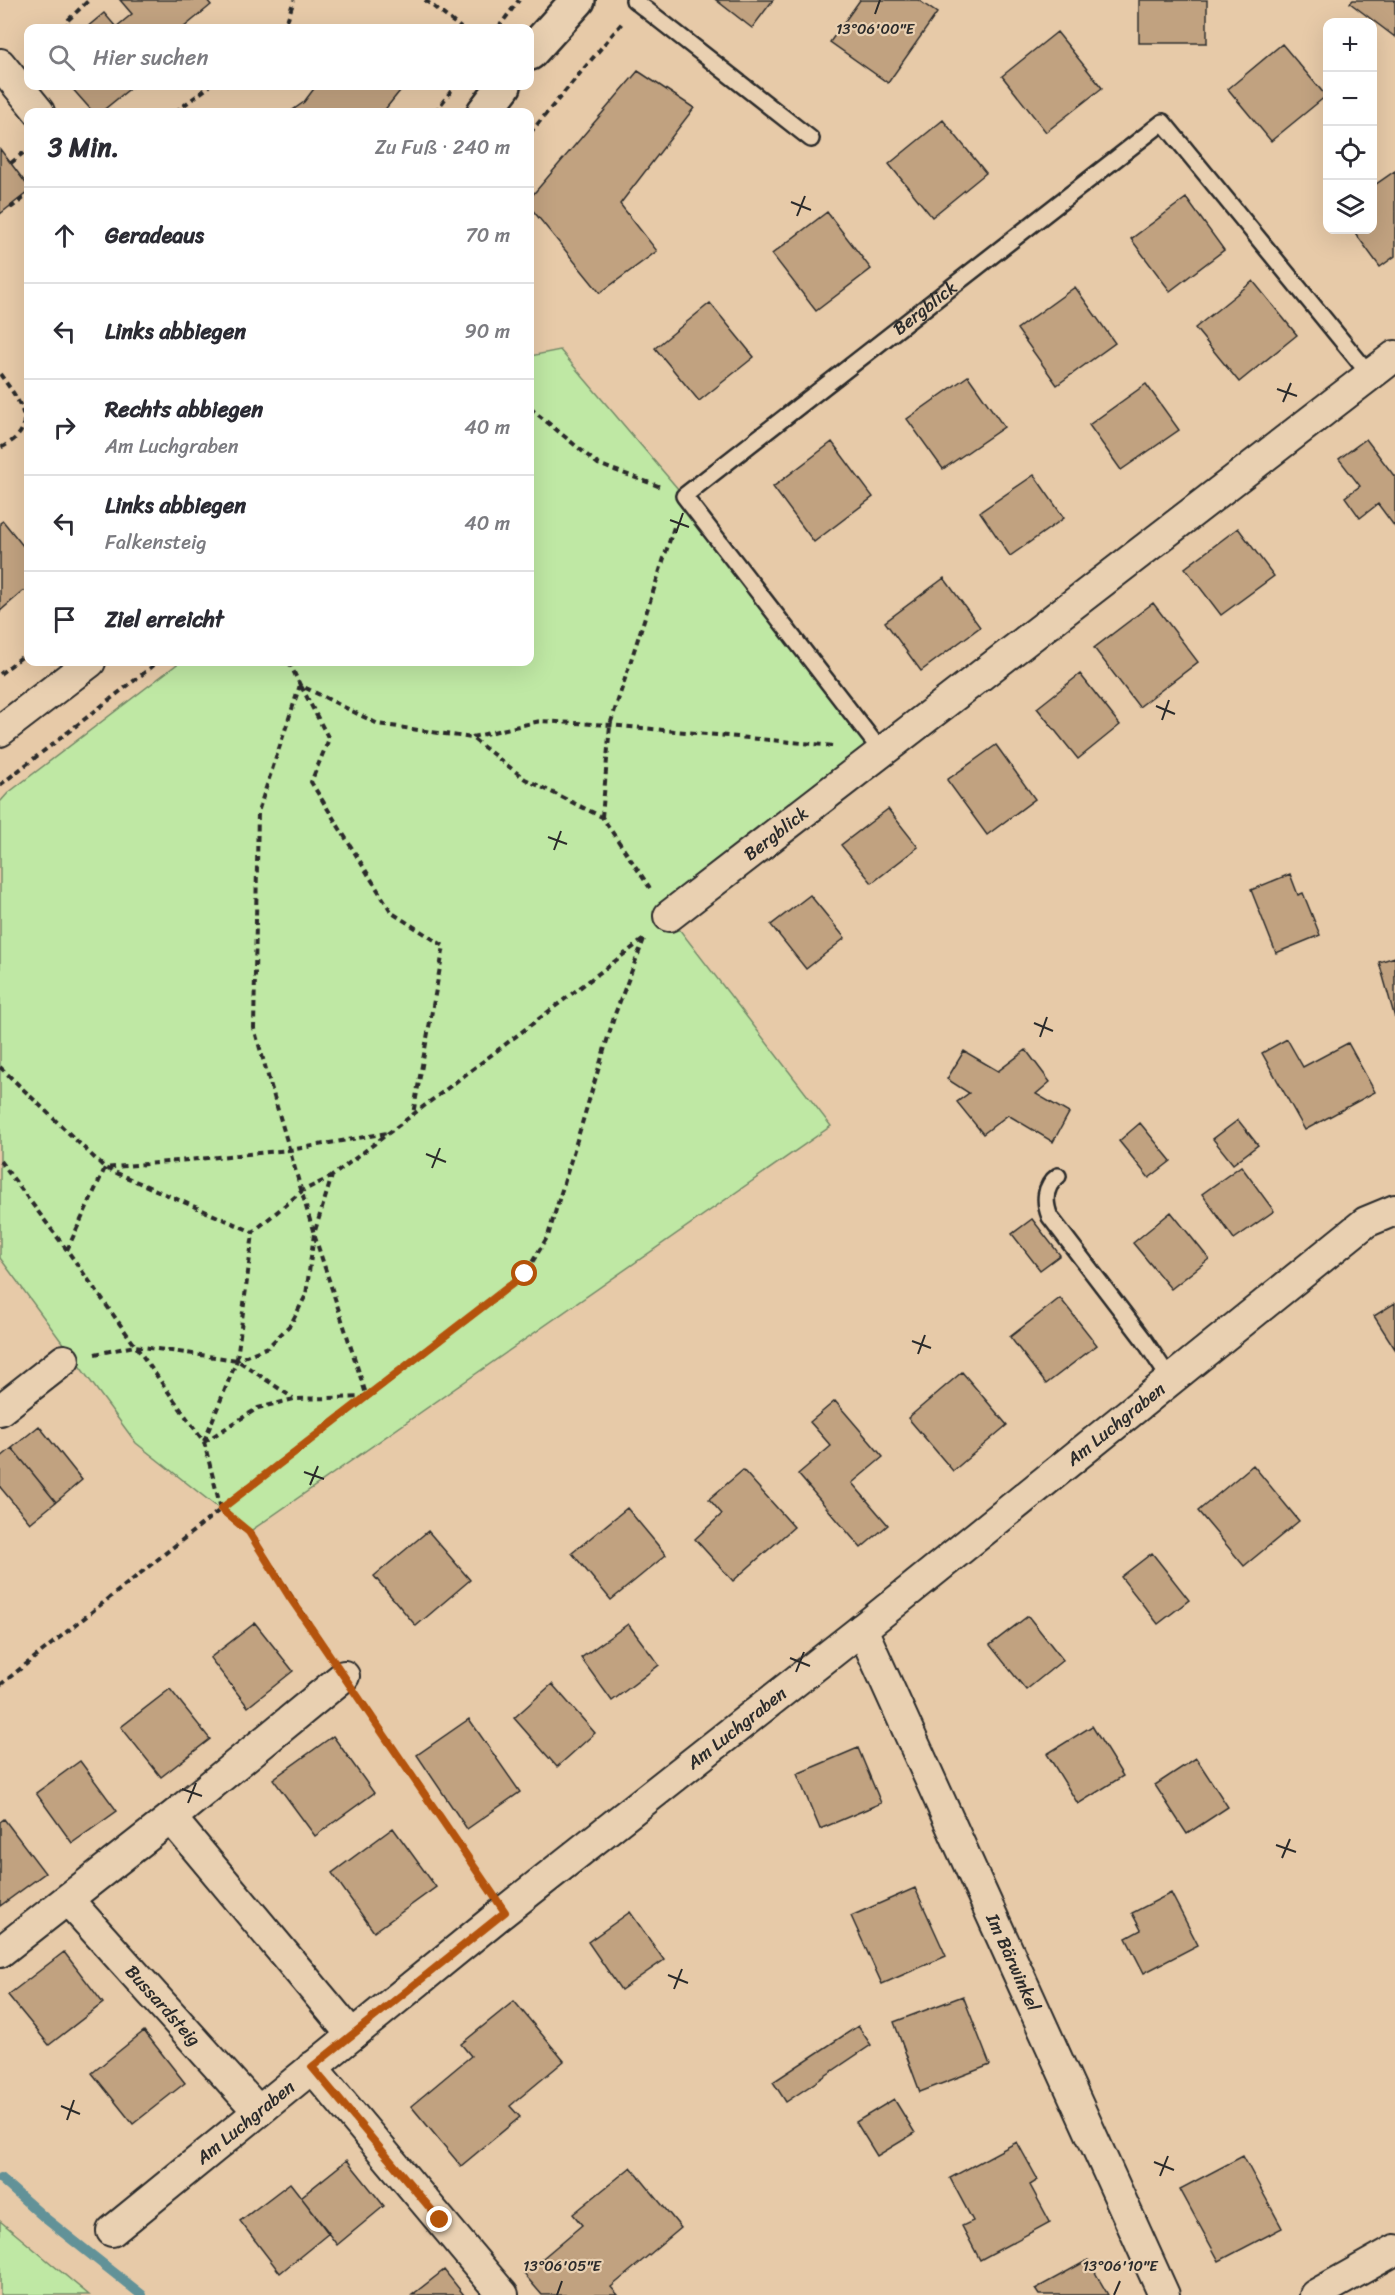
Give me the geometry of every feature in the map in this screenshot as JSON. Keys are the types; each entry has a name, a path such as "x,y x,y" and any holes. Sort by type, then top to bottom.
{"street":[{"path":"534,49 578,0"},
{"path":"0,64 36,108"},
{"path":"487,108 501,90"},
{"name":"Bergblick","path":"669,916 881,750 1395,356"},
{"path":"0,731 85,666"},
{"name":"Am Luchgraben","path":"112,2231 312,2067 862,1629 1366,1222 1395,1210"},
{"path":"0,1410 64,1360"},
{"name":"Im Bärwinkel","path":"862,1629 1164,2295"},
{"path":"0,1952 171,1818 344,1676"},
{"path":"171,1818 352,2035"},
{"name":"Bussardsteig","path":"68,1900 258,2111"},
{"path":"312,2067 503,2295"},
{"path":"1315,2295 1395,2250"}],"lane":[{"path":"636,2 812,139"},
{"name":"Bergblick","path":"684,496 1163,122 1370,375"},
{"path":"684,496 881,750"},
{"path":"1058,1176 1052,1180 1048,1188 1046,1207 1050,1216 1170,1379"}],"path":[{"path":"66,24 89,0"},
{"path":"283,24 288,18 294,0"},
{"path":"424,0 456,24"},
{"path":"501,24 519,0"},
{"path":"534,128 636,2"},
{"path":"180,108 205,90"},
{"path":"438,108 452,90"},
{"path":"11,163 24,152"},
{"path":"11,205 12,207 24,198"},
{"path":"0,374 19,401 24,418"},
{"path":"534,411 598,464 684,496 610,725 602,817"},
{"path":"0,448 19,436 24,424"},
{"path":"0,674 24,655"},
{"path":"0,785 153,666"},
{"path":"290,666 329,739 311,782 392,913 444,946 413,1114"},
{"path":"300,685 378,724 471,738 540,721 610,725 881,750"},
{"path":"300,685 258,812 254,1028 314,1234 367,1397"},
{"path":"471,738 525,778 602,817 669,916"},
{"path":"0,1685 221,1509 525,1274 548,1236 615,1014 644,938 332,1176 302,1191 253,1233 237,1360 204,1442"},
{"path":"0,1069 105,1168 253,1233"},
{"path":"105,1168 290,1150 389,1133"},
{"path":"0,1161 67,1250 204,1442 221,1509 249,1532 505,1912"},
{"path":"67,1250 105,1168"},
{"path":"237,1360 267,1347 291,1324 306,1295 314,1234 332,1176"},
{"path":"64,1360 135,1346 237,1360 294,1399"},
{"path":"204,1442 258,1408 294,1399 367,1397"}],"green space":[{"path":"560,350 684,496 881,751 669,916 831,1126 249,1532 136,1443 0,1258 0,802 8,793 175,666 534,666 534,355"},
{"path":"0,2221 89,2295 0,2295"}],"building":[{"path":"120,0 207,0 211,5 188,24 120,24 132,14"},
{"path":"716,0 773,0 752,28"},
{"path":"860,0 918,0 937,13 888,83 830,42"},
{"path":"1139,0 1207,0 1207,43 1139,43"},
{"path":"1353,0 1395,0 1395,37 1377,23 1377,18 1370,18 1350,3"},
{"path":"104,13 113,24 91,24"},
{"path":"1057,32 1102,88 1046,132 1002,76"},
{"path":"1282,44 1323,92 1323,98 1271,141 1228,89"},
{"path":"638,71 694,108 620,204 657,251 600,293 534,212 534,193"},
{"path":"74,90 128,90 106,108 89,108"},
{"path":"313,90 401,90 386,108 296,108 304,102"},
{"path":"943,120 986,173 932,217 889,164"},
{"path":"0,149 24,181 24,195 0,214"},
{"path":"1395,171 1395,256 1380,267 1356,234 1377,234 1377,184"},
{"path":"1186,198 1224,250 1170,291 1131,239"},
{"path":"827,212 871,269 816,311 772,254"},
{"path":"1253,281 1297,335 1239,382 1195,328"},
{"path":"1075,287 1115,343 1057,385 1017,329"},
{"path":"710,303 754,357 699,401 655,348"},
{"path":"968,376 1004,427 943,469 907,419"},
{"path":"1146,384 1179,430 1121,470 1089,425"},
{"path":"1366,439 1395,477 1395,527 1378,504 1360,518 1345,497 1360,486 1339,459"},
{"path":"832,442 873,497 814,542 773,487"},
{"path":"1034,475 1064,518 1010,556 980,512"},
{"path":"3,521 24,547 24,590 0,611 0,523"},
{"path":"1238,528 1274,576 1221,615 1185,568"},
{"path":"944,578 980,627 921,671 885,622"},
{"path":"1153,603 1198,662 1139,707 1094,648"},
{"path":"1080,674 1120,725 1078,759 1037,708"},
{"path":"996,745 1035,799 987,835 947,780"},
{"path":"888,809 918,847 872,883 841,845"},
{"path":"1290,874 1298,895 1303,893 1320,935 1276,953 1251,890"},
{"path":"810,895 845,938 806,969 771,925"},
{"path":"1395,957 1395,1018 1379,962"},
{"path":"1287,1039 1303,1067 1348,1043 1375,1092 1305,1130 1262,1053"},
{"path":"1026,1050 1050,1082 1036,1094 1069,1113 1053,1142 1008,1115 983,1134 957,1102 969,1093 947,1079 964,1051 998,1071"},
{"path":"1238,1120 1258,1145 1233,1164 1213,1139"},
{"path":"1140,1123 1171,1161 1149,1178 1119,1141"},
{"path":"1241,1166 1274,1211 1234,1239 1202,1194"},
{"path":"1171,1212 1209,1259 1171,1289 1133,1243"},
{"path":"1032,1219 1060,1255 1040,1270 1012,1234"},
{"path":"1060,1298 1097,1345 1046,1384 1010,1337"},
{"path":"1395,1303 1395,1349 1374,1316"},
{"path":"962,1372 1007,1425 953,1471 908,1418"},
{"path":"835,1401 883,1457 852,1483 888,1525 861,1548 798,1474 831,1446 810,1422"},
{"path":"39,1426 82,1480 56,1502 12,1448"},
{"path":"12,1448 56,1502 30,1523 0,1487 0,1458"},
{"path":"1253,1465 1299,1521 1244,1566 1198,1511"},
{"path":"743,1470 794,1527 733,1581 695,1539 722,1514 709,1499"},
{"path":"627,1508 666,1555 611,1600 572,1553"},
{"path":"428,1531 470,1580 416,1626 374,1576"},
{"path":"1152,1553 1189,1600 1158,1624 1121,1577"},
{"path":"1028,1616 1063,1660 1026,1690 990,1645"},
{"path":"255,1623 293,1671 248,1707 210,1658"},
{"path":"628,1624 659,1665 612,1701 581,1658"},
{"path":"552,1684 595,1733 557,1767 514,1718"},
{"path":"170,1689 210,1739 161,1777 121,1727"},
{"path":"469,1719 520,1792 467,1829 417,1755"},
{"path":"1092,1726 1123,1776 1078,1804 1047,1754"},
{"path":"333,1736 374,1793 315,1836 273,1779"},
{"path":"858,1748 881,1803 820,1829 797,1774"},
{"path":"1196,1758 1228,1807 1187,1834 1155,1785"},
{"path":"80,1761 117,1811 72,1843 36,1793"},
{"path":"4,1819 45,1873 0,1906 0,1822"},
{"path":"393,1828 436,1887 374,1932 332,1873"},
{"path":"915,1888 946,1956 882,1984 851,1916"},
{"path":"1171,1893 1198,1945 1144,1973 1126,1938 1141,1930 1132,1913"},
{"path":"630,1912 664,1960 621,1990 588,1942"},
{"path":"64,1952 103,2003 49,2045 8,1995"},
{"path":"963,1996 990,2065 920,2092 894,2022"},
{"path":"514,2001 564,2061 510,2106 520,2117 461,2166 411,2106 471,2056 461,2044"},
{"path":"858,2026 871,2045 786,2102 773,2082"},
{"path":"144,2031 185,2083 133,2124 92,2073"},
{"path":"894,2099 915,2133 877,2156 856,2122"},
{"path":"1017,2142 1038,2180 1030,2185 1050,2222 980,2260 962,2226 973,2221 950,2178"},
{"path":"1243,2156 1282,2228 1219,2261 1180,2189"},
{"path":"347,2160 384,2206 337,2245 301,2197"},
{"path":"631,2167 681,2228 611,2287 618,2295 542,2295 524,2274 582,2225 573,2214"},
{"path":"290,2183 329,2233 280,2273 240,2221"},
{"path":"1088,2260 1108,2295 1039,2295 1035,2289"},
{"path":"444,2270 464,2295 412,2295"}],"waterway":[{"path":"0,2178 45,2218 142,2295"}],"route":[{"path":"440,2220 312,2067 505,1912 289,1596 249,1532 221,1509 525,1274"}]}
